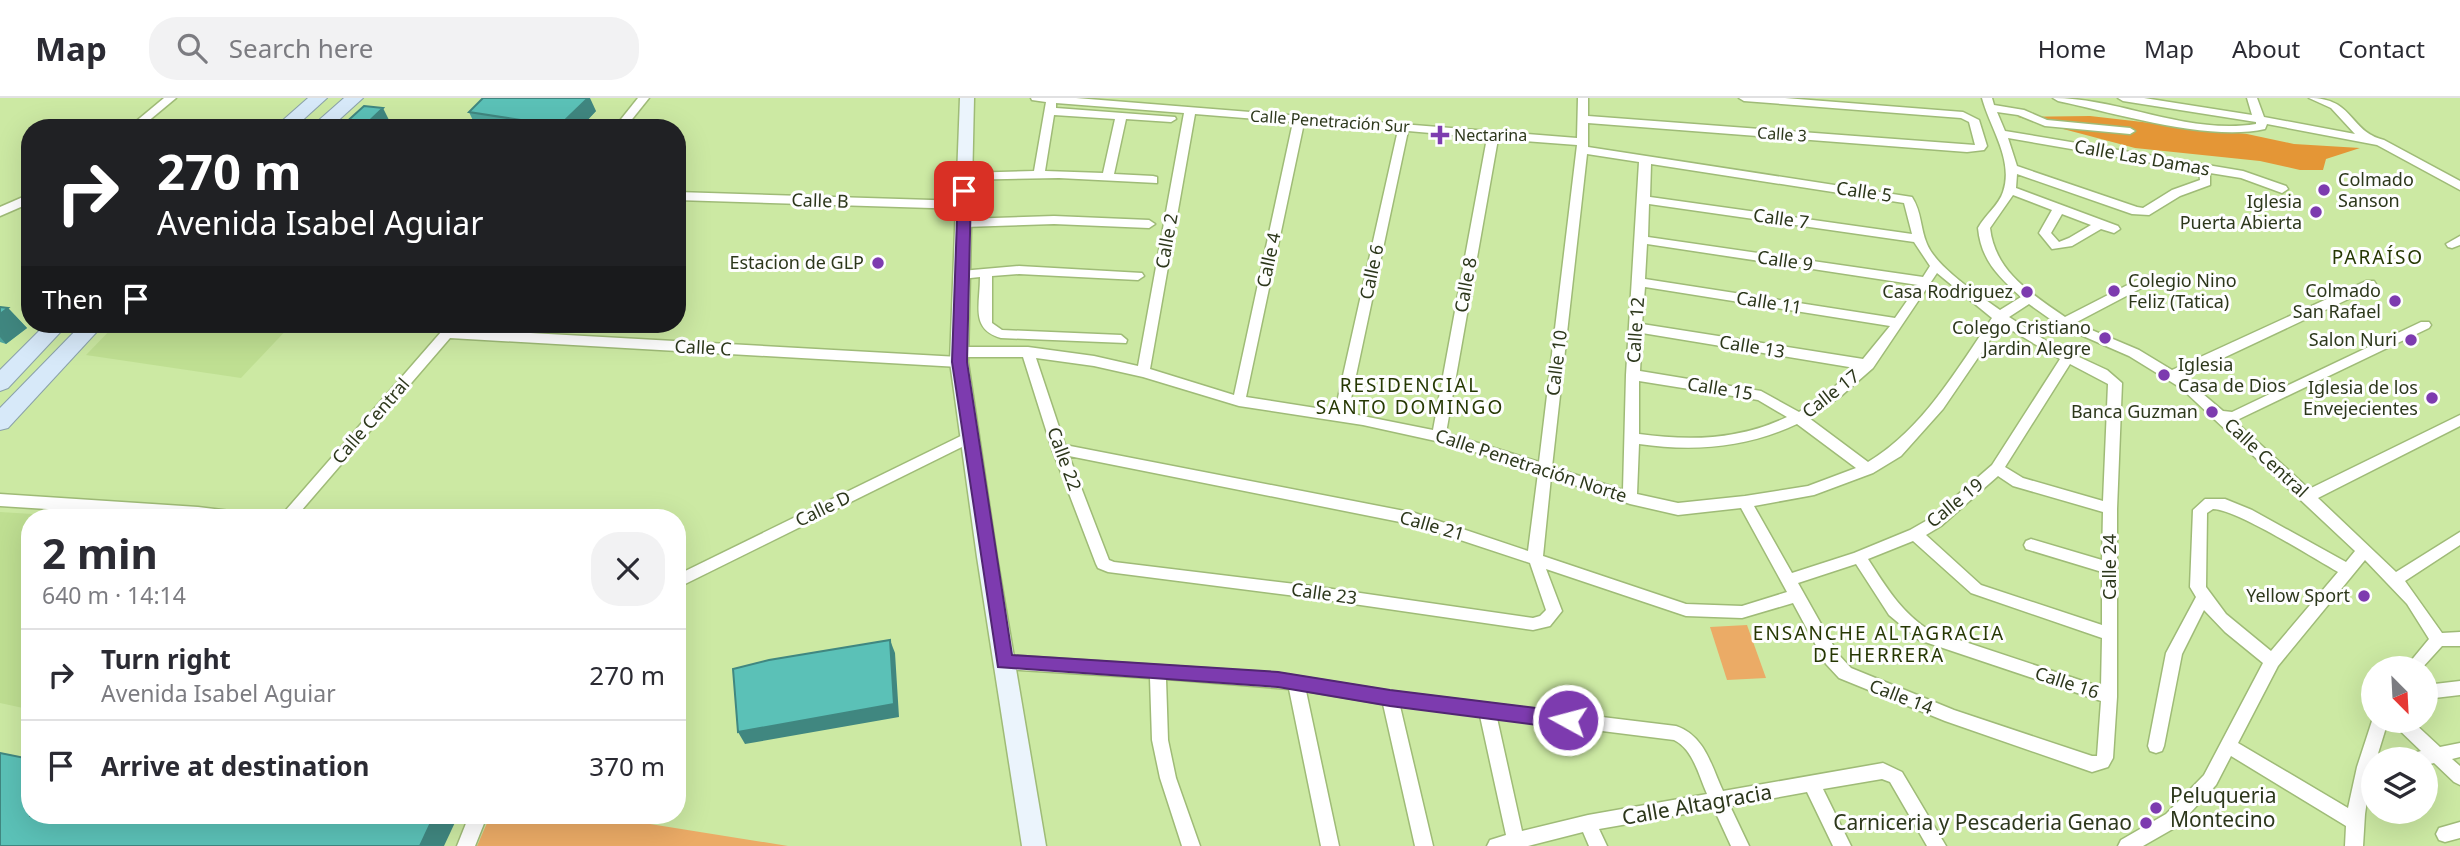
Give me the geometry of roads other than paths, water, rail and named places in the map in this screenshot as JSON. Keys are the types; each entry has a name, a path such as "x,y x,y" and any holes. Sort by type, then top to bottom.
{"main road":[{"path":"294,119 318,98"},
{"path":"330,119 354,98"},
{"path":"967,98 959,357 1034,846"},
{"path":"0,383 49,333"},
{"path":"0,422 84,333"}],"street":[{"path":"144,119 171,98"},
{"path":"626,119 644,98"},
{"name":"Calle Penetración Sur","path":"1036,98 1156,102 1190,110 1493,134 1582,146"},
{"name":"Calle 10","path":"1545,621 1554,611 1535,558 1582,146 1583,98"},
{"name":"Calle 3","path":"1584,119 1980,148 1981,142 1974,120 1964,116 1744,98"},
{"path":"2058,98 2199,125 2251,130 2261,127 2252,98"},
{"path":"2123,98 2366,139 2387,145 2460,186"},
{"path":"2314,98 2335,106 2366,139"},
{"path":"1039,174 1053,99"},
{"path":"1988,103 2020,112 2045,123 2072,123 2130,131"},
{"path":"1988,103 2001,134 2010,169 2010,190 2114,229"},
{"name":"Calle 2","path":"1143,372 1190,110"},
{"path":"1049,111 1171,119"},
{"path":"1108,176 1121,115"},
{"name":"Calle 4","path":"1239,401 1299,119"},
{"name":"Calle 6","path":"1340,417 1404,127"},
{"name":"Calle 8","path":"1439,436 1493,134"},
{"name":"Calle Las Damas","path":"2001,134 2243,174 2282,188"},
{"name":"Calle 5","path":"1582,146 1645,162 1898,196 1908,200 1913,206 1917,239 1936,266 2000,316 2067,358 2110,377"},
{"name":"Calle 12","path":"1630,498 1633,374 1644,240 1645,162"},
{"path":"2010,169 2145,212 2176,193 2206,182 2204,169"},
{"path":"964,177 1039,174 1153,180"},
{"name":"Calle Central","path":"2010,190 1984,228 1986,247 2002,272 2029,298 2064,323 2134,354 2172,376 2221,416 2395,580 2412,600 2438,640"},
{"name":"Calle B","path":"686,197 1149,224"},
{"name":"Calle 7","path":"1644,200 1917,239"},
{"path":"0,212 21,202"},
{"path":"2059,209 2045,233 2056,246 2061,247 2100,224"},
{"name":"Calle 9","path":"1644,240 1927,282"},
{"name":"Calle 17","path":"1633,438 1686,444 1722,441 1758,434 1800,419 1823,405 1867,365 1899,323 1936,266"},
{"path":"961,275 1046,270 1138,276"},
{"path":"986,273 986,324 991,331 1000,334 1121,340"},
{"path":"2064,323 2149,278"},
{"name":"Calle 11","path":"1639,282 1899,323"},
{"path":"2172,376 2370,284"},
{"name":"Calle Penetración Norte","path":"959,357 1028,352 1094,360 1239,401 1439,436 1630,498 1678,509 1745,502 1809,491 1868,469 1896,452 1938,405 2000,316 2029,298"},
{"path":"2221,416 2233,417 2424,325"},
{"name":"Calle 13","path":"1637,328 1867,365"},
{"name":"Calle Central","path":"294,509 447,333"},
{"name":"Calle C","path":"539,333 959,357"},
{"name":"Calle 22","path":"1028,352 1059,449 1103,564"},
{"name":"Calle 19","path":"1788,580 1859,557 1915,534 1945,514 1997,469 2067,358"},
{"name":"Calle 15","path":"1633,374 1761,396 1800,419 1868,469"},
{"name":"Calle 24","path":"2105,758 2109,697 2110,509 2115,390 2110,377"},
{"path":"2307,497 2460,420"},
{"name":"Calle D","path":"686,578 969,436"},
{"name":"Calle 21","path":"1059,449 1415,519 1686,610 1742,612 1797,595"},
{"path":"1997,469 2018,482 2110,509"},
{"path":"0,500 137,509"},
{"name":"Calle 14","path":"1745,502 1832,659 1845,673 2092,764 2102,762 2105,758"},
{"path":"2272,662 2222,619 2203,598 2198,587 2200,510 2210,503 2220,503 2247,514 2348,570"},
{"path":"1915,534 1976,589 2109,634"},
{"path":"2395,580 2460,538"},
{"path":"2031,545 2110,568"},
{"path":"2127,846 2172,820 2210,780 2272,662 2363,552"},
{"name":"Calle 16","path":"1859,557 1897,616 1917,632 2109,697"},
{"name":"Calle 23","path":"1103,564 1113,568 1312,592 1533,624 1545,621"},
{"path":"2156,747 2174,653 2203,598"},
{"path":"2424,656 2438,640 2460,639"},
{"path":"1004,662 1296,682 1390,698 1676,733 1688,739 1694,747 1740,846"},
{"path":"1158,671 1160,740 1168,778 1191,846"},
{"path":"1296,682 1330,846"},
{"path":"2438,691 2460,688"},
{"path":"1390,698 1424,846"},
{"path":"1487,711 1516,844"},
{"path":"2414,733 2429,747"},
{"path":"2228,746 2354,821"},
{"path":"2438,754 2460,750"},
{"path":"2438,756 2460,777"},
{"name":"Calle Altagracia","path":"1496,846 1516,844 1588,824 1883,771 1896,777 1937,846"},
{"path":"1812,785 1842,846"},
{"path":"2354,846 2354,821 2361,796"},
{"path":"466,846 475,824"},
{"path":"1588,824 1598,846"}],"place":[{"name":"Nectarina","path":"1440,135"},
{"name":"Colmado Sanson","path":"2324,190"},
{"name":"Iglesia Puerta Abierta","path":"2316,212"},
{"name":"Estacion de GLP","path":"878,263"},
{"name":"Colegio Nino Feliz (Tatica)","path":"2114,291"},
{"name":"Casa Rodriguez","path":"2027,292"},
{"name":"Colmado San Rafael","path":"2395,301"},
{"name":"Colego Cristiano Jardin Alegre","path":"2105,338"},
{"name":"Salon Nuri","path":"2411,340"},
{"name":"Iglesia Casa de Dios","path":"2164,375"},
{"name":"Iglesia de los Envejecientes","path":"2432,398"},
{"name":"Banca Guzman","path":"2212,412"},
{"name":"Yellow Sport","path":"2364,596"},
{"name":"Peluqueria Montecino","path":"2156,808"},
{"name":"Carniceria y Pescaderia Genao","path":"2146,823"}],"district":[{"name":"PARAÍSO","path":"2378,257"},
{"name":"RESIDENCIAL SANTO DOMINGO","path":"1410,396"},
{"name":"ENSANCHE ALTAGRACIA DE HERRERA","path":"1879,644"}]}
